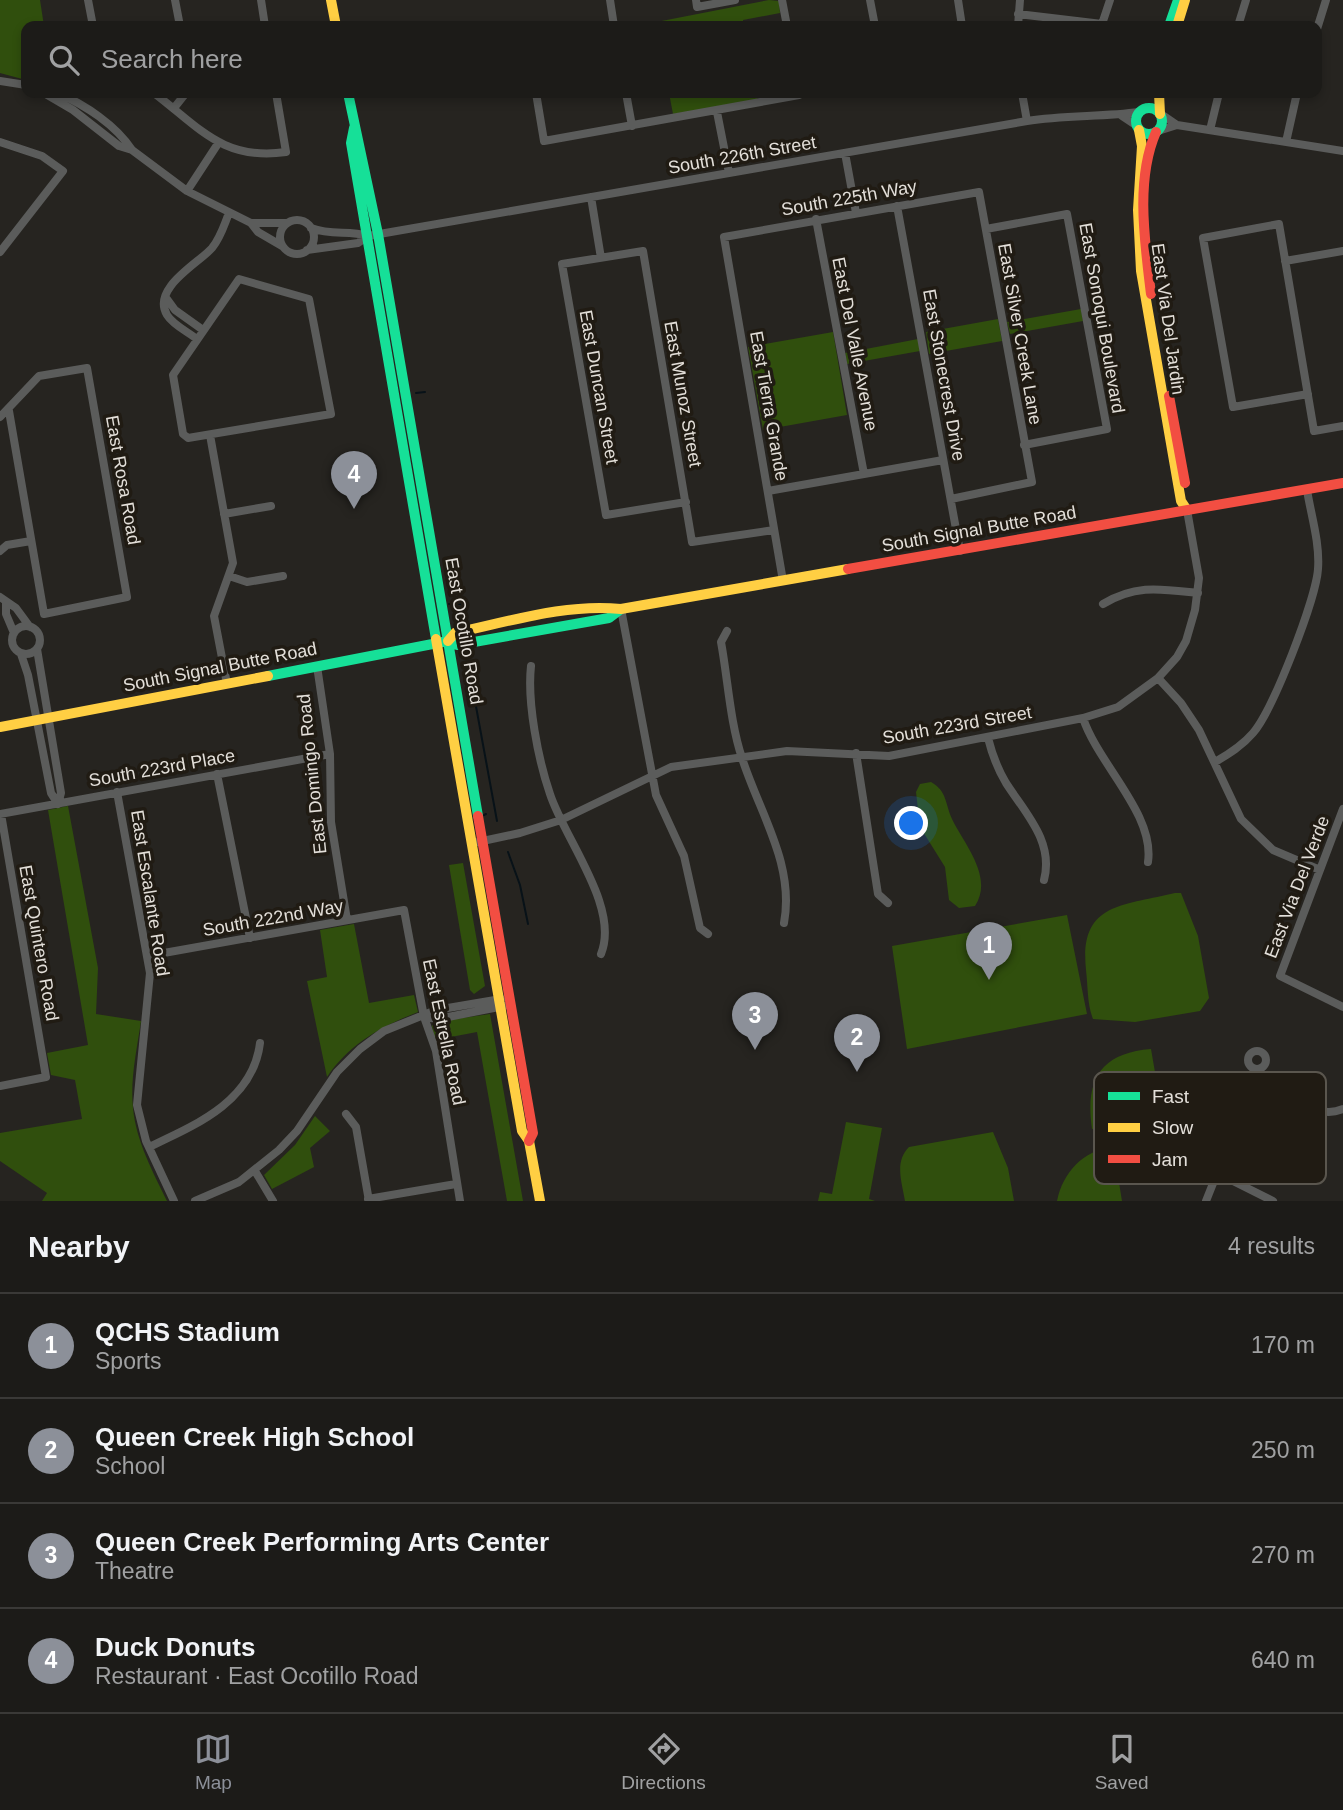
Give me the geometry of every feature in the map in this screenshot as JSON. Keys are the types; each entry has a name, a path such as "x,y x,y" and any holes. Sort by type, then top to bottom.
{"street":[{"path":"88,0 92,21"},
{"path":"175,0 179,21"},
{"path":"261,0 264,21"},
{"path":"331,0 335,21"},
{"path":"610,0 613,21"},
{"path":"696,3 735,0"},
{"path":"782,0 786,21"},
{"path":"870,0 874,21"},
{"path":"958,0 961,21"},
{"path":"1018,21 1020,0"},
{"path":"1103,21 1110,0"},
{"path":"1171,21 1178,0"},
{"path":"1179,21 1185,0"},
{"path":"1240,21 1246,0"},
{"path":"1319,21 1326,0"},
{"path":"1018,14 1077,21"},
{"path":"0,81 21,84"},
{"path":"53,98 74,110 119,146 132,150 187,191 251,223 286,223 300,220 311,228 333,235 373,235"},
{"path":"66,98 96,116 124,138 132,150"},
{"path":"161,98 219,142 242,153 258,155 286,152 277,98"},
{"path":"174,108 182,98"},
{"name":"East Ocotillo Road","path":"349,98 354,128 351,143 373,235 477,842 510,1002 533,1133 529,1141"},
{"path":"537,98 544,141 717,112 781,98"},
{"path":"627,98 632,126"},
{"path":"1023,98 1027,121"},
{"path":"1138,128 1141,111 1149,98"},
{"path":"1157,131 1162,123 1159,98"},
{"path":"1210,131 1218,98"},
{"path":"1286,142 1296,98"},
{"path":"1141,111 1151,108 1177,125 1343,151"},
{"name":"South 226th Street","path":"373,235 1027,121 1067,115 1122,116 1141,111"},
{"path":"717,112 729,173"},
{"path":"1122,116 1149,134 1177,125"},
{"name":"East Via Del Jardin","path":"1138,128 1142,139 1138,210 1141,271 1181,501 1187,510"},
{"name":"East Via Del Jardin","path":"1157,131 1150,141 1148,156 1147,261 1188,499 1187,510 1196,559 1198,593 1186,641 1157,678"},
{"path":"0,142 42,156 63,171 0,252"},
{"path":"187,191 219,142"},
{"path":"845,153 856,213"},
{"name":"South 225th Way","path":"724,237 979,192"},
{"name":"East Silver Creek Lane","path":"951,499 1032,482 979,192"},
{"path":"592,197 601,258"},
{"name":"East Stonecrest Drive","path":"897,206 960,551"},
{"path":"197,339 169,318 164,308 169,291 183,272 217,241 229,213"},
{"name":"East Sonoqui Boulevard","path":"986,229 1067,214 1107,429 1024,444"},
{"name":"East Del Valle Avenue","path":"816,219 864,474"},
{"path":"251,223 258,232 294,253 358,243 373,235"},
{"path":"282,246 280,236 286,223"},
{"path":"1308,394 1233,407 1203,238 1279,224 1285,261 1308,394 1314,431 1343,426"},
{"path":"307,250 313,240 311,228"},
{"name":"East Tierra Grande","path":"724,237 783,581"},
{"name":"East Munoz Street","path":"601,258 643,251 692,542 774,530"},
{"path":"1285,261 1343,251"},
{"name":"East Duncan Street","path":"601,258 562,264 606,515 686,502"},
{"path":"239,279 307,297 312,303 331,414 185,437 173,377 197,339 239,279"},
{"path":"167,299 180,314 203,330"},
{"name":"East Rosa Road","path":"9,411 39,376 87,368 127,597 44,614 31,541"},
{"path":"0,417 9,411 31,541 7,545 0,551"},
{"path":"210,435 233,563 214,616 227,684"},
{"path":"768,491 943,460"},
{"name":"South Signal Butte Road","path":"0,727 442,642 457,645 609,618 621,609 1343,483"},
{"path":"1215,762 1244,742 1265,715 1315,587 1317,549 1307,489"},
{"path":"224,514 271,506"},
{"path":"229,576 247,582 283,576"},
{"path":"1103,604 1122,593 1143,589 1198,593"},
{"path":"3,600 16,608 39,636 37,649 42,719"},
{"path":"3,600 14,633 12,645 21,654 42,719 61,793 58,804"},
{"path":"621,609 656,795 684,856 700,928 708,934"},
{"path":"14,633 23,626 30,627"},
{"path":"727,632 721,642 741,757 778,852 788,904 783,923"},
{"path":"21,654 32,654 37,649"},
{"name":"East Domingo Road","path":"317,666 330,754 331,822 347,920"},
{"path":"531,666 529,682 544,775 561,820 599,900 607,939 601,954"},
{"path":"1157,678 1189,714 1215,762 1232,803 1257,836 1273,850 1320,870"},
{"name":"South 223rd Street","path":"477,842 520,833 561,820 651,774 671,767 787,751 889,756 988,738 1083,718 1134,698 1157,678"},
{"path":"1083,718 1090,739 1132,804 1150,848 1148,862"},
{"path":"988,738 994,761 1005,782 1044,843 1049,862 1044,880"},
{"path":"856,753 878,894 888,903"},
{"name":"South 223rd Place","path":"0,814 330,754"},
{"path":"217,774 250,938"},
{"name":"East Escalante Road","path":"117,792 150,974 137,1085 141,1124 174,1201"},
{"name":"East Via Del Verde","path":"1343,809 1280,976 1343,1006"},
{"name":"East Quintero Road","path":"0,814 46,1077 0,1086"},
{"name":"East Ocotillo Road","path":"477,842 499,1003 522,1131 529,1141 540,1201"},
{"name":"South 222nd Way","path":"147,956 404,910"},
{"name":"East Estrella Road","path":"404,910 424,1017 436,1051 460,1201"},
{"path":"194,1201 255,1171 297,1131 337,1072 360,1049 384,1031 436,1010 510,1002"},
{"path":"149,1147 204,1121 222,1109 258,1064 260,1043"},
{"path":"346,1114 356,1127 369,1200 456,1184"},
{"path":"255,1171 273,1201"},
{"path":"1206,1201 1212,1184"},
{"path":"1238,1184 1273,1201"}],"green space":[{"path":"0,0 40,0 43,21 21,21 21,79 0,73"},
{"path":"769,0 779,1 780,13 743,21 662,21"},
{"path":"670,98 757,98 758,101 673,114"},
{"path":"1081,309 1083,321 1010,334 1007,322"},
{"path":"998,319 1002,341 929,354 926,332"},
{"path":"833,332 847,415 763,430 748,347"},
{"path":"918,339 920,351 847,364 845,353"},
{"path":"931,782 943,793 952,819 979,872 980,895 975,906 959,908 949,900 945,867 920,827 916,792 920,784"},
{"path":"68,806 98,968 96,1014 141,1021 134,1064 133,1108 146,1156 167,1201 42,1201 47,1193 0,1161 0,1133 82,1119 75,1080 51,1075 47,1053 88,1045 48,810"},
{"path":"463,863 485,986 474,994 470,990 449,865"},
{"path":"1181,893 1198,936 1209,998 1200,1011 1135,1022 1093,1019 1088,995 1086,948 1090,931 1097,919 1122,905"},
{"path":"1067,915 1087,1014 907,1049 892,946"},
{"path":"354,924 369,1003 414,995 418,1012 367,1037 345,1055 327,1077 307,981 327,977 320,930"},
{"path":"490,1014 523,1201 507,1201 477,1032 435,1040 432,1026 435,1022"},
{"path":"1151,1049 1155,1072 1100,1072 1119,1056"},
{"path":"1094,1083 1092,1129 1090,1112"},
{"path":"315,1116 330,1131 310,1148 314,1167 272,1189 264,1175 295,1145"},
{"path":"846,1122 882,1128 869,1199 875,1201 818,1201 820,1192 832,1194"},
{"path":"993,1132 1008,1168 1014,1201 905,1201 900,1166 909,1147"},
{"path":"1094,1152 1094,1184 1119,1184 1122,1201 1057,1201 1069,1172"}],"waterway":[{"path":"416,393 425,392"},
{"path":"449,604 466,604"},
{"path":"473,690 497,821"},
{"path":"508,852 520,885 528,924"}],"traffic: fast":[{"path":"1171,21 1178,0"},
{"path":"349,98 378,234 478,816"},
{"path":"1149,108 1158,112 1162,121 1158,130 1149,134 1140,130 1136,121 1140,112 1149,108"},
{"path":"354,128 351,143 436,639"},
{"path":"268,676 448,641 457,645 609,618 621,609"}],"traffic: slow":[{"path":"331,0 335,21"},
{"path":"1179,21 1185,0"},
{"path":"1159,98 1160,114"},
{"path":"1139,130 1142,146 1138,210 1141,271 1181,501 1187,510"},
{"path":"448,641 455,633 558,611 621,609 848,569"},
{"path":"436,639 522,1131 529,1141 540,1201"},
{"path":"0,727 268,676"}],"traffic: jam":[{"path":"1151,294 1143,212 1146,170 1156,132"},
{"path":"1169,396 1185,483"},
{"path":"848,569 1343,483"},
{"path":"478,816 533,1133 529,1141"}],"place":[{"name":"Duck Donuts","path":"354,509"},
{"name":"QCHS Stadium","path":"989,980"},
{"name":"Queen Creek Performing Arts Center","path":"755,1050"},
{"name":"Queen Creek High School","path":"857,1072"}]}
